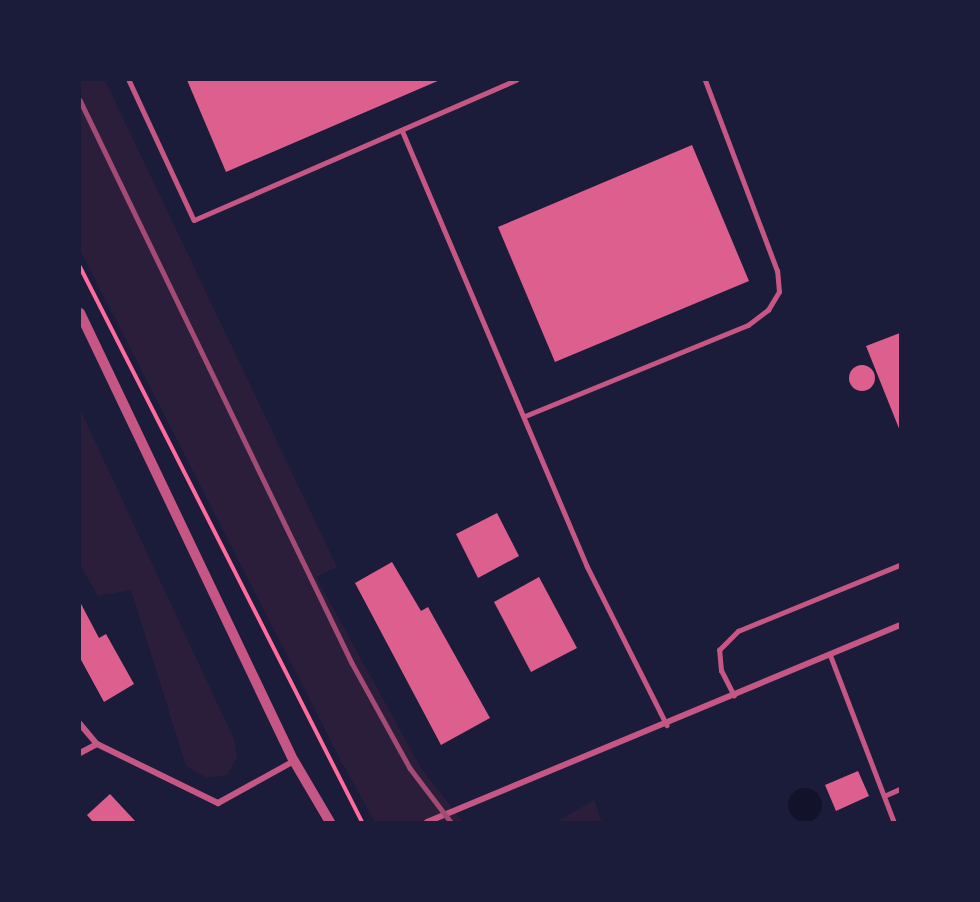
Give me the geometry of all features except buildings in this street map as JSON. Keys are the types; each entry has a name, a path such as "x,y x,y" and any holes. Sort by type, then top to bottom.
{"street":[{"path":"80,313 294,761 330,822"},
{"path":"427,822 667,724 900,625"},
{"path":"80,724 97,744 218,803 294,761"},
{"path":"80,753 97,744"}],"lane":[{"path":"129,80 194,220 516,80"},
{"path":"525,416 748,325 768,310 779,292 777,271 705,80"},
{"path":"402,130 587,566 667,724"},
{"path":"734,696 721,671 719,650 738,632 900,565"},
{"path":"830,654 894,822"},
{"path":"884,796 900,789"}],"path":[{"path":"80,267 362,822"}],"shaded area":[{"path":"80,80 105,80 337,567 316,577 421,768 463,822 375,822 341,761 80,250"},
{"path":"80,409 234,739 237,758 227,775 207,778 186,766 131,590 98,596 80,565"},
{"path":"805,788 817,793 822,805 817,817 805,822 793,817 788,805 793,793"},
{"path":"594,800 602,822 556,822"}],"railway":[{"path":"80,100 352,663 410,768 451,822"}]}
